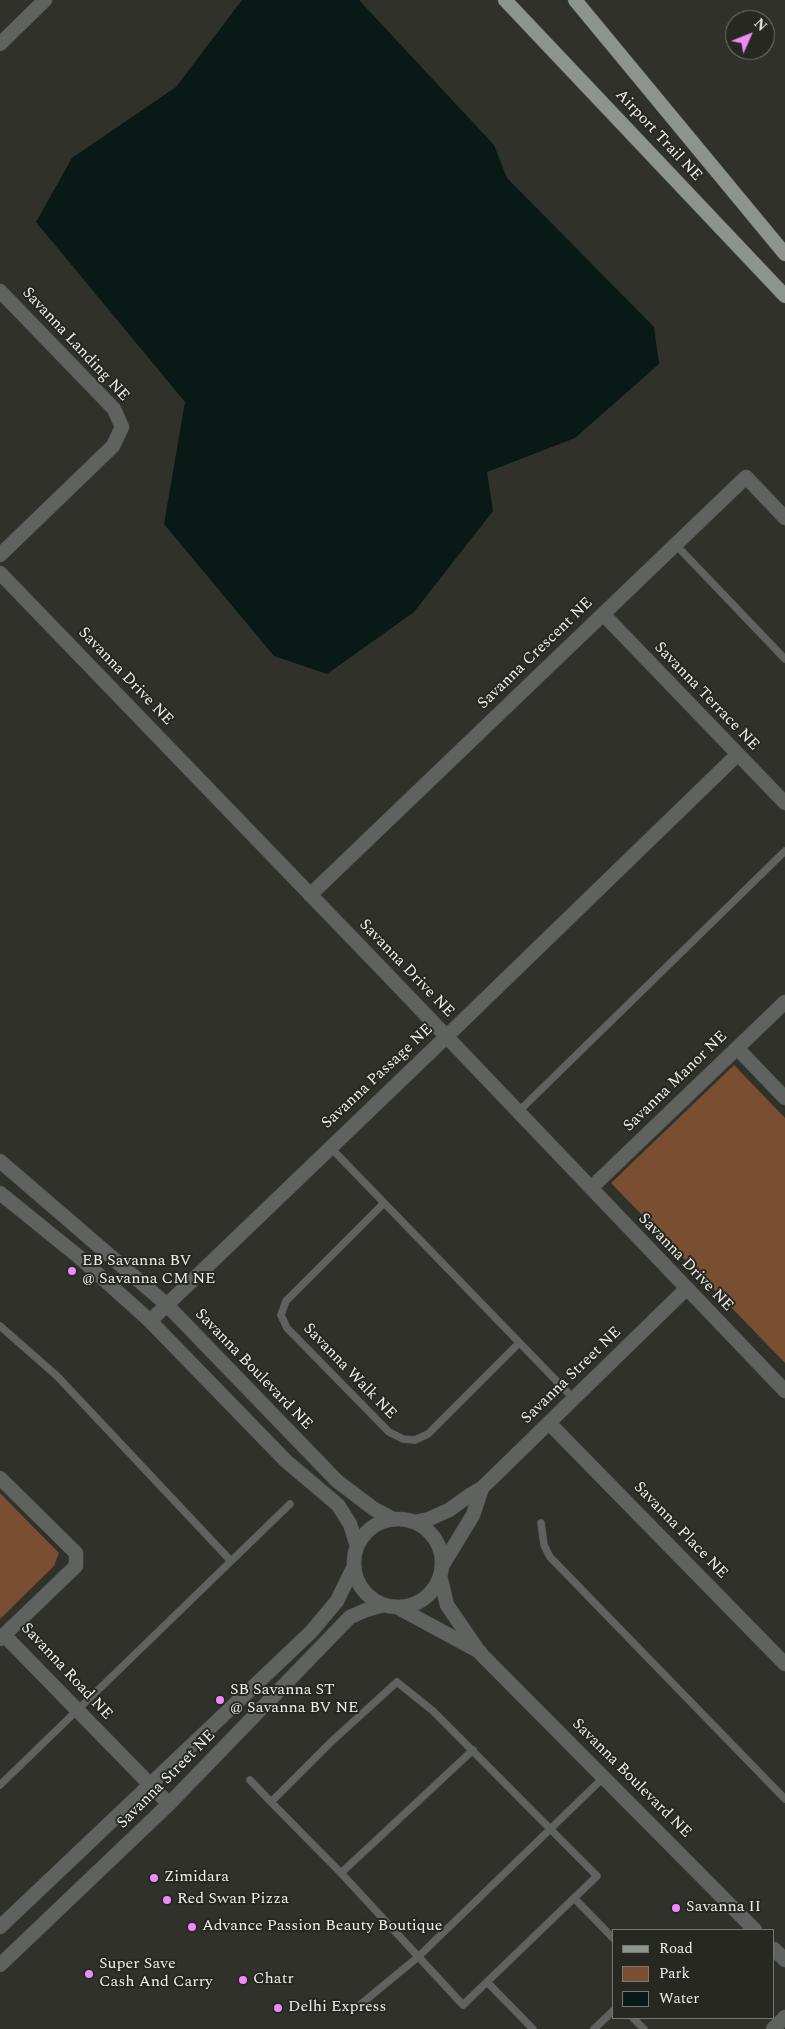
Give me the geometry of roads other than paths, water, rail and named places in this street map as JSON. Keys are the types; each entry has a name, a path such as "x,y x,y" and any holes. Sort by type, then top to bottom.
{"main road":[{"name":"Airport Trail NE","path":"505,0 785,296"},
{"name":"Airport Trail NE","path":"575,0 785,254"}],"street":[{"path":"0,44 45,0"},
{"name":"Savanna Landing NE","path":"0,291 114,409 122,427 114,446 0,555"},
{"name":"Savanna Crescent NE","path":"310,895 746,477 785,518"},
{"name":"Savanna Drive NE","path":"0,573 785,1392"},
{"name":"Savanna Terrace NE","path":"603,614 785,803"},
{"name":"Savanna Passage NE","path":"150,1321 738,755"},
{"name":"Savanna Manor NE","path":"591,1188 785,1002"},
{"path":"737,1048 785,1098"},
{"name":"Savanna Boulevard NE","path":"0,1161 166,1304 322,1467 374,1509 393,1519"},
{"path":"0,1188 13,1172"},
{"path":"0,1193 79,1257 150,1321 286,1461 338,1506 350,1524 356,1546 355,1574 360,1587 370,1598 390,1606 411,1606 424,1599 434,1589 441,1571 440,1550 432,1535 414,1522 393,1519 372,1526 356,1546"},
{"name":"Savanna Street NE","path":"414,1522 429,1519 449,1510 470,1494 482,1488 686,1289"},
{"name":"Savanna Place NE","path":"549,1423 785,1664"},
{"name":"Savanna Road NE","path":"0,1478 76,1553 76,1566 2,1637 169,1804"},
{"name":"Savanna Street NE","path":"441,1571 473,1515 482,1488"},
{"name":"Savanna Street NE","path":"0,1927 311,1632 337,1601 354,1566"},
{"name":"Savanna Boulevard NE","path":"441,1571 447,1605 480,1653 754,1929"},
{"name":"Savanna Boulevard NE","path":"390,1606 480,1653"},
{"name":"Savanna Street NE","path":"0,1965 169,1804 350,1617 366,1610 390,1606"},
{"path":"775,1950 785,1960"},
{"path":"773,2029 785,2017"}],"lane":[{"path":"676,545 785,659"},
{"path":"518,1112 785,850"},
{"path":"330,1147 574,1399"},
{"name":"Savanna Walk NE","path":"384,1203 286,1301 281,1315 287,1328 389,1432 403,1439 415,1440 428,1434 519,1343"},
{"path":"0,1326 57,1376 231,1560"},
{"path":"0,1784 290,1504"},
{"path":"542,1523 544,1545 550,1557 785,1799"},
{"path":"250,1780 271,1802 341,1873 463,2005 597,1876 433,1711 396,1682 271,1802"},
{"path":"341,1873 472,1750"},
{"path":"361,2004 418,1957 604,1777"},
{"path":"574,1898 612,1938"},
{"path":"487,1982 534,2029"},
{"path":"594,2029 612,2012"},
{"path":"634,2019 644,2029"}],"water":[{"path":"242,0 359,0 494,145 507,178 654,327 659,364 575,438 487,472 493,511 414,612 327,674 274,656 164,524 185,402 36,222 72,158 176,87"}],"place":[{"name":"EB Savanna BV @ Savanna CM NE","path":"72,1271"},
{"name":"SB Savanna ST @ Savanna BV NE","path":"220,1700"},
{"name":"Zimidara","path":"154,1878"},
{"name":"Red Swan Pizza","path":"167,1900"},
{"name":"Savanna II","path":"676,1908"},
{"name":"Advance Passion Beauty Boutique","path":"192,1927"},
{"name":"Super Save Cash And Carry","path":"89,1974"},
{"name":"Chatr","path":"243,1980"},
{"name":"Delhi Express","path":"278,2008"}]}
